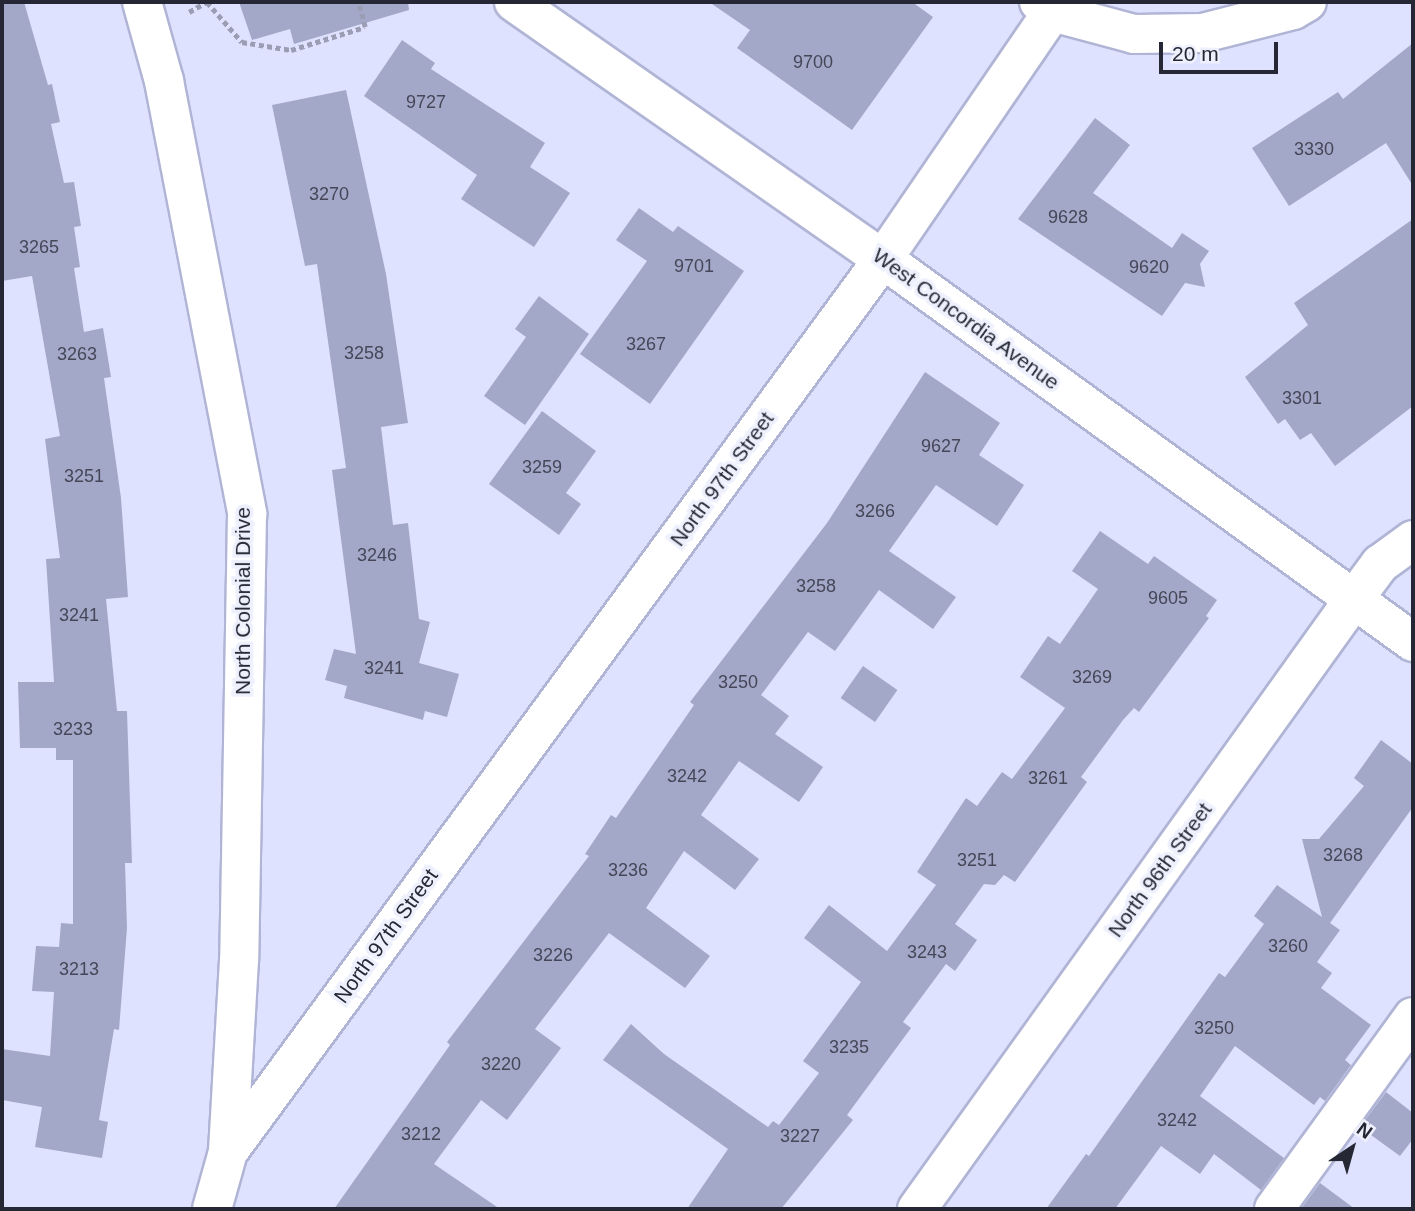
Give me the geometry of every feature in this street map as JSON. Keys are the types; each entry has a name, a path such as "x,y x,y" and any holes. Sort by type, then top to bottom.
{"street":[{"name":"North Colonial Drive","path":"142,2 164,81 247,514 239,960 228,1152 212,1209"},
{"name":"West Concordia Avenue","path":"514,2 883,259 1413,642"},
{"name":"North 97th Street","path":"228,1152 883,259 1045,7 1134,34 1203,33 1293,10 1307,2"},
{"name":"North 96th Street","path":"917,1209 1354,599 1380,564 1413,540"},
{"path":"1274,1209 1413,1017"}],"path":[{"path":"189,12 207,2 242,42 291,50 365,27 359,4"}],"building":[{"path":"2,2 24,2 48,85 52,84 60,122 51,124 64,183 74,182 81,226 74,227 80,267 74,268 84,332 103,328 111,377 104,378 121,498 128,597 106,599 117,711 127,711 132,863 125,863 127,928 119,1030 114,1029 99,1120 108,1122 102,1158 35,1147 42,1107 2,1100 2,1049 50,1056 54,992 32,991 36,946 59,947 61,923 73,924 73,760 56,760 56,748 20,748 18,682 54,682 46,559 60,558 45,439 60,436 32,276 2,281"},
{"path":"239,2 408,2 409,10 294,44 290,29 252,40"},
{"path":"709,2 912,2 933,17 852,130 737,48 750,30"},
{"path":"402,40 435,63 431,69 545,143 530,167 570,193 534,247 461,199 477,175 364,96"},
{"path":"1413,43 1413,186 1386,143 1289,206 1252,148 1338,92 1343,99"},
{"path":"346,90 386,274 408,423 381,427 393,525 408,523 419,619 430,622 419,663 459,674 447,717 425,711 423,720 344,698 347,686 325,680 334,649 356,654 332,470 346,468 317,264 305,266 272,105"},
{"path":"1095,118 1130,145 1093,193 1172,248 1182,233 1209,251 1200,264 1205,287 1185,283 1162,316 1018,219"},
{"path":"639,208 673,232 678,226 744,271 650,404 580,354 647,261 616,240"},
{"path":"1413,219 1413,406 1335,466 1311,433 1300,440 1285,419 1278,424 1245,377 1308,325 1294,303"},
{"path":"539,296 589,334 525,425 484,396 526,337 515,329"},
{"path":"925,372 1000,423 979,455 1024,485 997,526 936,485 889,551 956,597 933,629 879,590 835,651 808,632 761,695 789,716 775,734 823,767 799,802 739,761 701,815 759,859 735,890 684,851 646,908 710,956 685,988 609,933 535,1029 561,1048 507,1120 481,1100 434,1164 500,1209 334,1209 450,1045 447,1042 589,856 585,854 611,815 616,818 694,705 690,702 827,523"},
{"path":"542,411 596,451 566,493 581,504 559,535 489,484"},
{"path":"1100,531 1148,564 1154,556 1217,600 1206,616 1209,618 1139,712 1134,708 1123,720 1081,777 1087,782 1015,882 1004,875 995,885 984,884 955,924 977,940 955,971 946,964 903,1022 911,1028 847,1115 853,1120 781,1209 687,1209 728,1149 603,1060 631,1024 664,1054 768,1127 773,1121 779,1125 819,1073 803,1061 861,982 804,938 829,905 887,951 936,885 917,872 966,798 977,806 1002,772 1012,779 1065,708 1020,677 1048,636 1060,644 1098,589 1072,571"},
{"path":"863,666 897,690 875,722 841,698"},
{"path":"1381,740 1413,764 1413,807 1330,923 1340,930 1317,962 1332,973 1321,988 1371,1025 1345,1060 1351,1065 1325,1101 1320,1097 1314,1105 1235,1046 1200,1096 1284,1158 1261,1190 1214,1154 1200,1174 1161,1146 1115,1209 1046,1209 1086,1154 1089,1156 1219,973 1225,977 1264,924 1254,916 1277,885 1322,917 1302,839 1319,839 1364,786 1354,778"},
{"path":"1386,1092 1413,1113 1413,1139 1400,1156 1360,1127"},
{"path":"1320,1183 1355,1209 1301,1209"}]}
